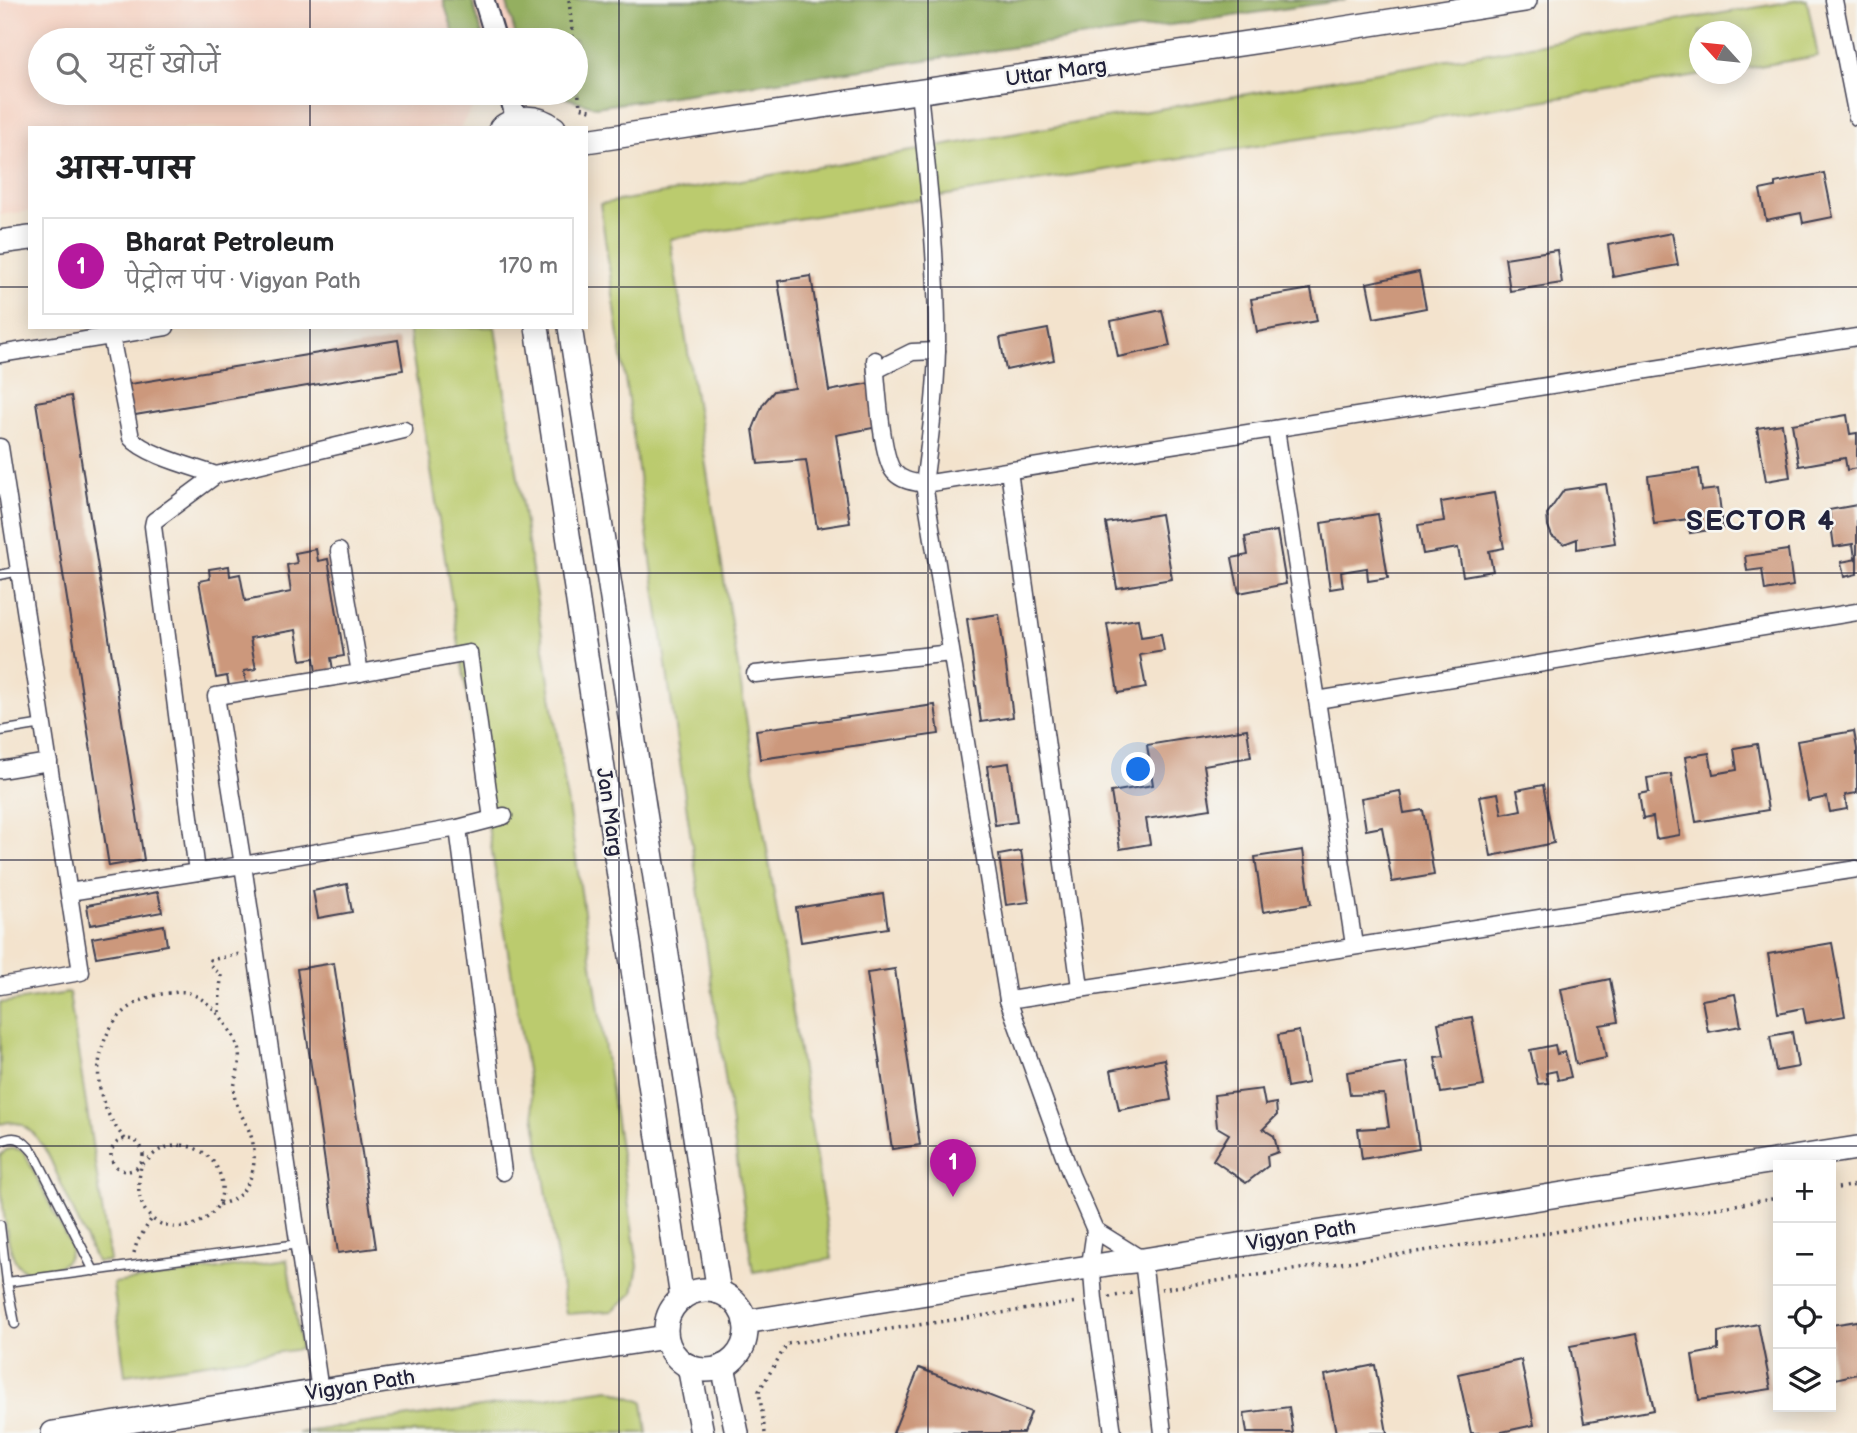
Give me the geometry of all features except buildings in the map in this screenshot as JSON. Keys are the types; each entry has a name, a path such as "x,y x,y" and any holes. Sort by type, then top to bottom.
{"main road":[{"name":"Uttar Marg","path":"588,141 1525,0"},
{"path":"509,123 534,118 550,126"},
{"path":"0,242 28,237"},
{"name":"Jan Marg","path":"537,329 682,1298"},
{"name":"Jan Marg","path":"570,329 719,1292"},
{"name":"Vigyan Path","path":"746,1322 1857,1148"},
{"path":"699,1290 719,1292 735,1302 741,1310 746,1322 745,1339 739,1352 723,1366 697,1369 683,1363 671,1349 666,1337 667,1323 673,1307 682,1298 699,1290"},
{"name":"Vigyan Path","path":"53,1433 666,1337"},
{"path":"689,1366 702,1433"},
{"path":"723,1366 737,1433"}],"street":[{"path":"484,0 492,28"},
{"path":"1834,0 1857,117"},
{"path":"919,92 934,230 937,351 934,412 924,484 1008,1000 1071,1175 1095,1230 1091,1258 1094,1299 1113,1433"},
{"path":"509,105 509,123"},
{"path":"0,354 154,329"},
{"path":"111,336 131,438 147,451 216,475"},
{"path":"937,351 912,352 875,365 885,447 892,471 903,480 924,484 1857,337"},
{"path":"1276,429 1354,945"},
{"path":"197,872 153,526 157,518 216,475 404,430"},
{"path":"0,447 3,492 19,571 81,972 0,986"},
{"path":"1009,471 1080,987"},
{"path":"338,551 360,673"},
{"path":"1317,700 1857,612"},
{"path":"69,892 197,872 243,864 458,828 498,818 469,653 216,696 243,864 320,1391"},
{"path":"755,674 951,653"},
{"path":"0,770 49,762"},
{"path":"458,828 503,1172"},
{"path":"1008,1000 1857,869"},
{"path":"1095,1230 1143,1260 1163,1433"}],"lane":[{"path":"0,575 19,571"},
{"path":"0,731 43,724"},
{"path":"0,1142 9,1137 22,1140 34,1153 94,1271"},
{"path":"0,1225 15,1325"},
{"path":"7,1282 299,1244"}],"path":[{"path":"569,0 572,28"},
{"path":"580,105 594,111"},
{"path":"219,1014 221,975 211,965 210,960 255,951"},
{"path":"125,1139 113,1125 101,1097 98,1078 104,1039 123,1011 138,1001 158,994 185,992 200,999 216,1009 237,1044 240,1059 238,1077 233,1089 253,1142 255,1158 251,1176 243,1191 234,1199 218,1205"},
{"path":"125,1139 115,1143 111,1159 116,1168 127,1172 137,1168 141,1165 145,1163 168,1146 182,1144 196,1147 208,1155 221,1178 218,1205 210,1216 199,1224 186,1228 172,1228 152,1217 142,1204 138,1190 141,1165 144,1154 139,1144 125,1139"},
{"path":"1836,1188 1857,1185"},
{"path":"765,1433 759,1391 786,1344 1773,1199"},
{"path":"133,1266 137,1242 152,1217"}],"shaded area":[{"path":"0,0 1346,0 596,107 588,105 588,28 28,28 28,105 474,105 461,126 28,126 28,211 0,215"}],"green space":[{"path":"443,0 472,0 480,28 452,28"},
{"path":"506,0 1346,0 596,107 588,105 588,28 514,28"},
{"path":"1801,0 1807,0 1818,56 1752,67 1752,21 1689,21 1689,77 670,239 832,1259 753,1272 600,204"},
{"path":"408,329 495,329 638,1266 633,1293 612,1311 566,1314"},
{"path":"69,993 110,1261 96,1262 48,1154 34,1134 21,1124 0,1124 0,1003"},
{"path":"13,1148 25,1154 71,1247 67,1258 55,1268 27,1271 20,1267 10,1247 4,1214 0,1156"},
{"path":"287,1260 301,1349 125,1375 113,1283"},
{"path":"609,1389 643,1402 647,1433 297,1433"}],"place":[{"name":"Bharat Petroleum","path":"953,1197"}],"district":[{"name":"SECTOR 4","path":"1761,520"}]}
